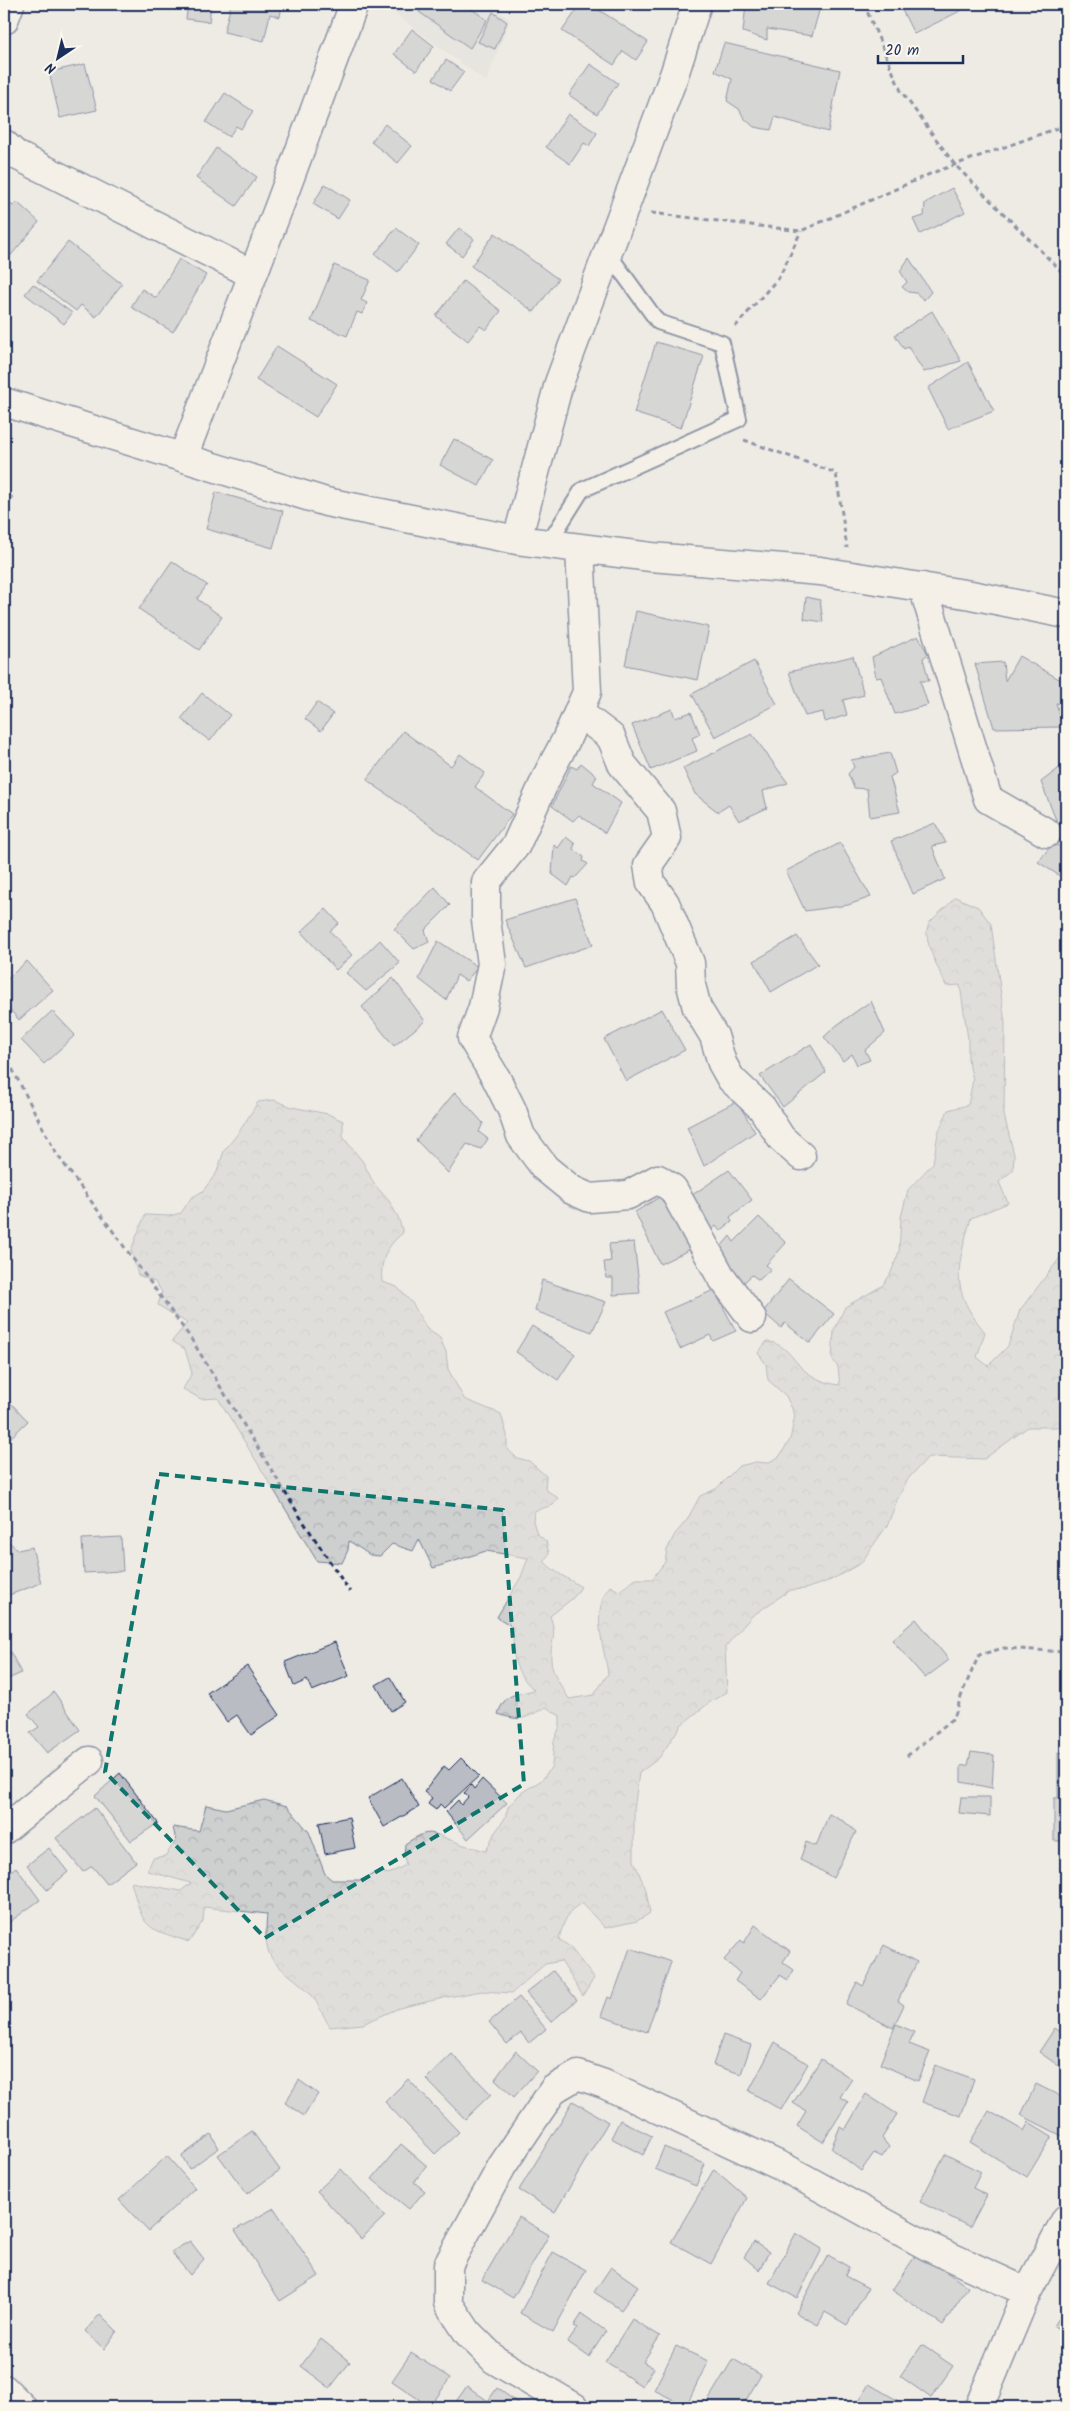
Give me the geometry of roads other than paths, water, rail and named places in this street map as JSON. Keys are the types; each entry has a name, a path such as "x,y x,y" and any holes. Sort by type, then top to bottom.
{"street":[{"path":"4,20 10,4"},
{"path":"183,457 354,4"},
{"path":"517,540 559,383 674,75 697,4"},
{"path":"4,144 16,155 252,274"},
{"path":"4,402 326,502 517,540 652,557 820,571 1066,614"},
{"path":"580,548 587,692 516,845 486,882 486,920 492,964 483,1007 472,1038 496,1078 512,1110 521,1136 545,1168 572,1190 590,1198 628,1195 658,1179 673,1189 720,1275 752,1318"},
{"path":"922,588 988,799 1047,833"},
{"path":"579,710 586,718 611,737 622,764 661,811 667,838 648,864 651,883 665,903 681,939 690,963 691,985 697,1008 714,1036 722,1063 731,1079 762,1108 781,1138 801,1156"},
{"path":"4,1830 88,1761"},
{"path":"574,2407 495,2360 468,2333 448,2303 448,2265 502,2166 554,2088 578,2075 604,2084 787,2169 929,2247 1027,2292"},
{"path":"979,2407 1027,2292 1066,2219"},
{"path":"4,2390 22,2407"}],"lane":[{"path":"548,544 582,490 740,419 722,343 658,322 608,252"}]}
